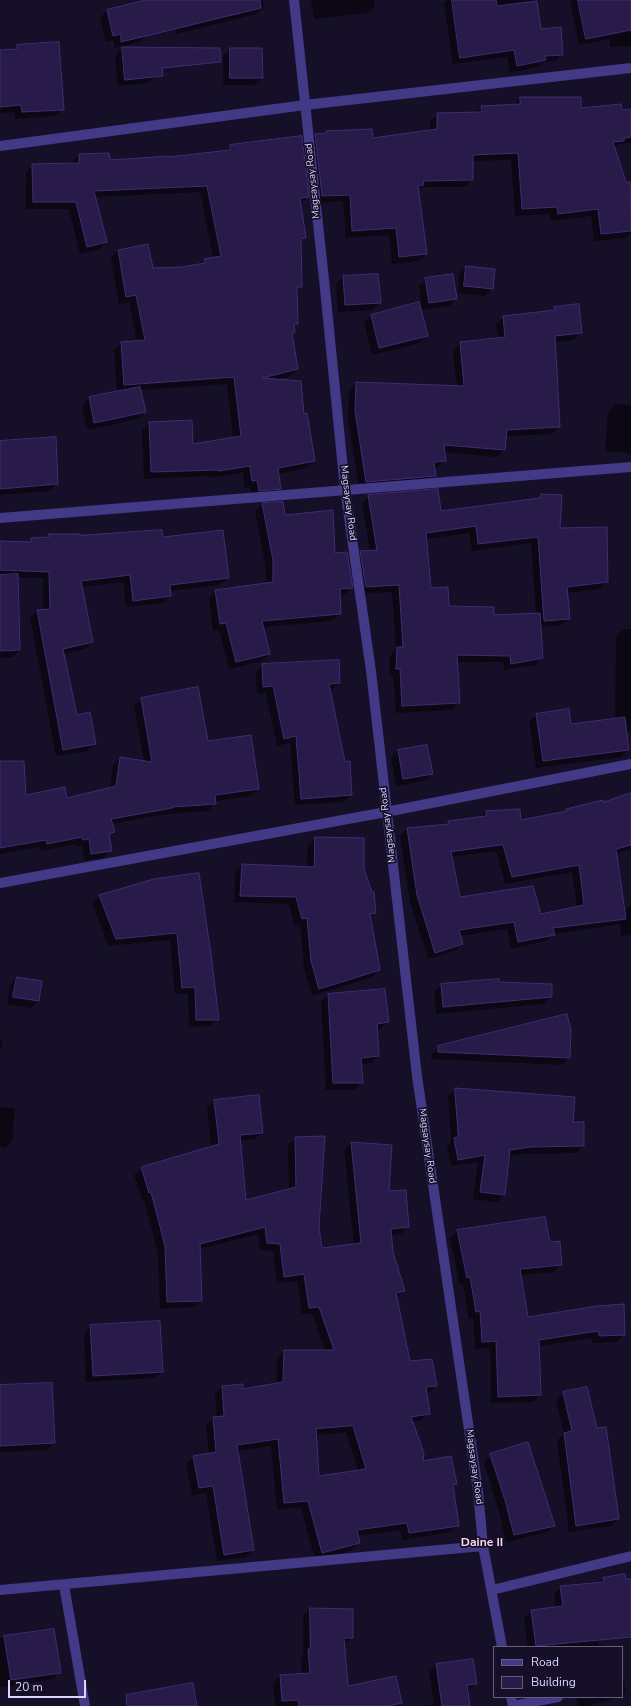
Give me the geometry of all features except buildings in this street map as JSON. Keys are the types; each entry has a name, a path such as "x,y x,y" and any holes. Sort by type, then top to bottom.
{"street":[{"name":"Magsaysay Road","path":"294,0 345,489 371,671 417,1076 478,1491 483,1546 502,1646"},
{"path":"0,146 305,105 631,68"},
{"path":"0,518 631,467"},
{"path":"0,883 386,812 631,764"},
{"path":"0,1590 483,1546"},
{"path":"492,1590 631,1556"},
{"path":"64,1584 85,1706"},
{"path":"513,1706 553,1698"}],"district":[{"name":"Daine II","path":"482,1543"}]}
